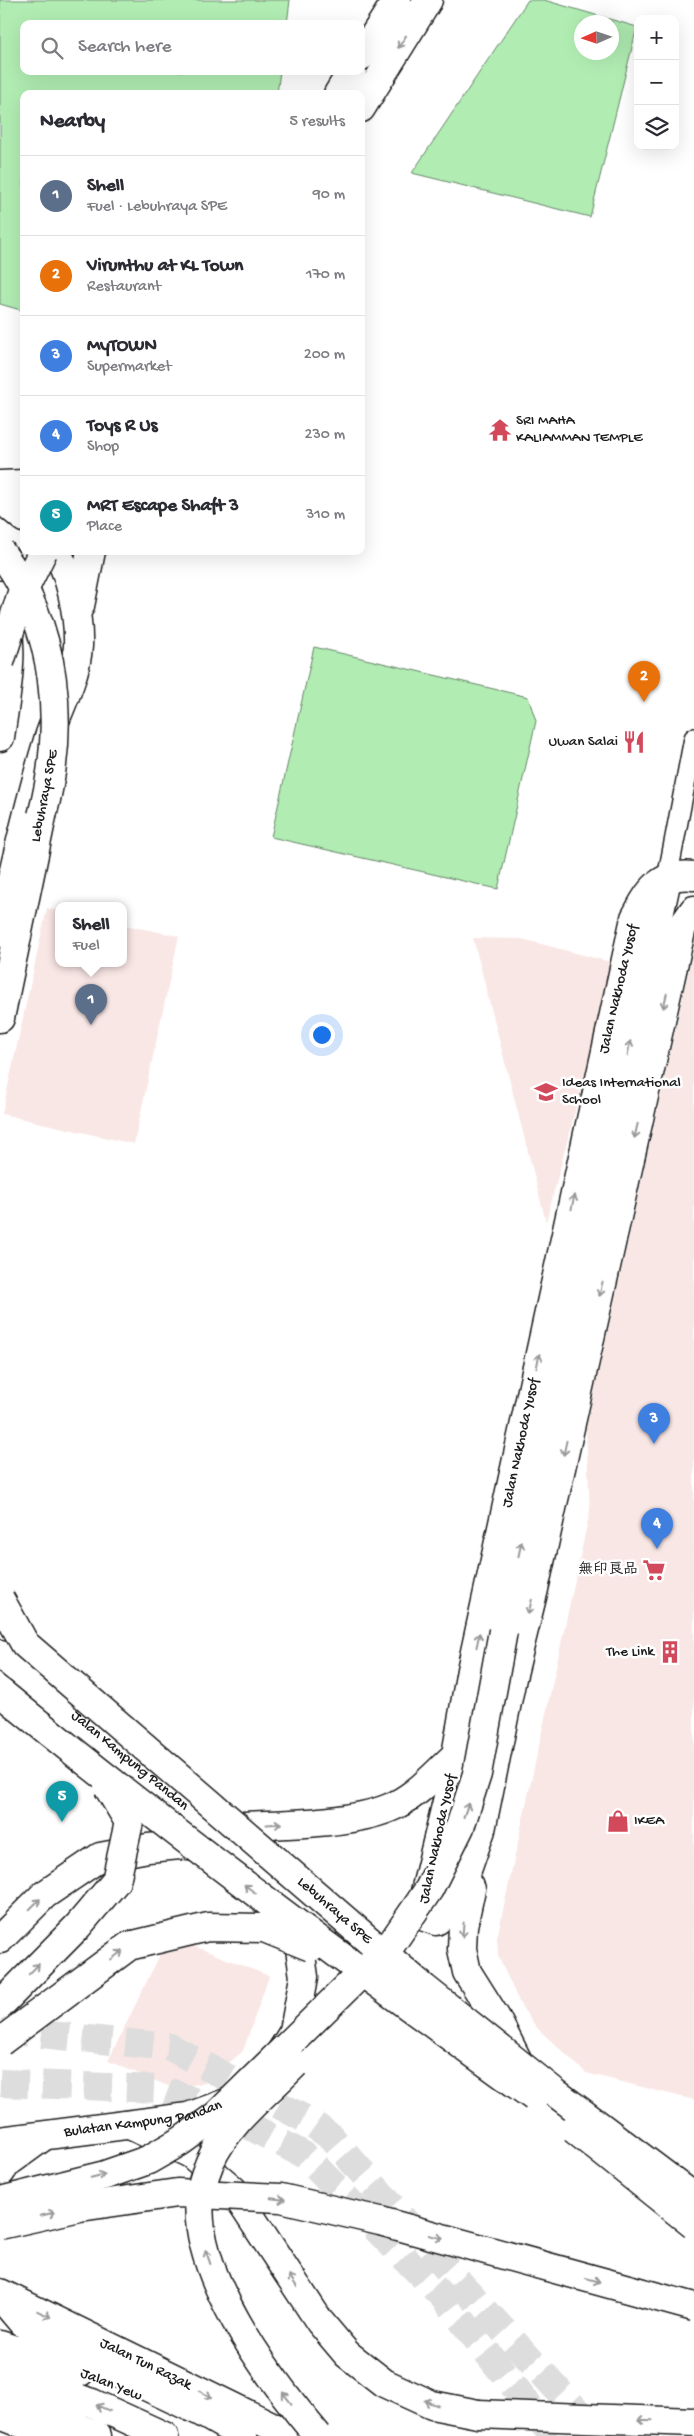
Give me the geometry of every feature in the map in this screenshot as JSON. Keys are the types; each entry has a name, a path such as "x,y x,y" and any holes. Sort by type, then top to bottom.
{"main road":[{"path":"365,49 397,0"},
{"path":"365,102 428,0"},
{"path":"0,485 20,484"},
{"path":"0,498 20,515"},
{"name":"Lebuhraya SPE","path":"0,551 20,581 31,605 48,656 56,710 54,764 0,951"},
{"path":"0,662 21,596 41,555"},
{"path":"0,933 36,780 56,714 72,679 78,646 66,570 57,555"},
{"path":"76,627 90,555"},
{"name":"Lebuhraya SPE","path":"0,568 18,599 35,645 42,685 44,718 36,821 0,1018"},
{"path":"0,595 8,624 11,659 0,737"},
{"path":"0,933 36,821"},
{"path":"0,979 36,821"},
{"path":"667,879 684,875 694,876"},
{"path":"667,879 693,907"},
{"path":"318,2436 284,2396 248,2343 221,2289 206,2254 200,2219 200,2191 211,2160 231,2128 321,2038 395,1940 429,1889 463,1818 476,1774 503,1630 667,879"},
{"name":"Jalan Nakhoda Yusof","path":"667,879 648,892 635,918 471,1670 450,1789 422,1904 425,1917 436,1921 448,1912 466,1873 481,1830 512,1678 534,1589 676,953 682,927 693,907"},
{"name":"Lebuhraya SPE","path":"0,1599 25,1644 428,1993 694,2198"},
{"name":"Lebuhraya SPE","path":"0,1636 10,1653 543,2104 694,2225"},
{"name":"Jalan Kampung Pandan","path":"0,1654 258,1867"},
{"path":"471,1670 477,1688 488,1694 500,1694 512,1678"},
{"path":"0,1691 104,1777 338,1956 543,2104"},
{"path":"0,1691 101,1777 129,1822 116,1881 78,1926 0,2004"},
{"path":"208,1827 356,1817 390,1808 413,1794 455,1756"},
{"path":"481,1830 462,1934 462,1949 467,1972 475,1988 496,2018 524,2073"},
{"name":"Bulatan Kampung Pandan","path":"0,1938 44,1894 100,1857 148,1848 180,1845 214,1848 258,1867 282,1897 297,1927 304,1977 294,2031 268,2073 231,2101 188,2117 0,2141"},
{"path":"258,1867 428,1993 694,2220"},
{"path":"0,2042 129,1946 208,1927 264,1928 428,1993"},
{"path":"0,2201 105,2175 148,2160 182,2141 217,2115 395,1940"},
{"path":"130,2125 191,2154 233,2190 320,2322 347,2354 384,2383 432,2405 478,2414 694,2422"},
{"path":"0,2173 7,2163 44,2136"},
{"path":"0,2225 80,2206 177,2193 281,2198 380,2221 694,2307"},
{"path":"0,2294 22,2322 52,2342 201,2412 242,2436"},
{"name":"Jalan Tun Razak","path":"0,2294 292,2436"},
{"name":"Jalan Yew","path":"0,2345 67,2367 150,2400 217,2436"},
{"name":"Jalan Yew","path":"0,2372 92,2404 164,2436"},
{"path":"13,2400 97,2436"},
{"path":"0,2415 55,2436"},
{"path":"0,2428 22,2436"}],"street":[{"path":"667,879 694,738"}],"shaded area":[{"path":"47,908 55,910 55,967 127,967 127,926 179,936 134,1144 2,1114"},
{"name":"Ideas International School","path":"473,938 522,939 614,963 546,1222"},
{"path":"693,952 694,2100 586,2073 537,2028 521,2006 498,1956 497,1938 590,1511 586,1429"},
{"path":"169,1936 269,1976 243,2051 205,2083 173,2088 108,2061"}],"green space":[{"path":"0,0 290,0 288,20 20,20 20,75 279,75 278,90 20,90 20,310 0,304"},
{"path":"528,0 544,0 596,15 574,15 574,60 619,60 619,22 634,26 634,39 590,217 412,173"},
{"path":"314,647 528,697 536,721 498,889 271,837"}],"tunnel":[{"path":"0,2030 170,2047 307,2120 331,2137 447,2269 600,2436"},
{"path":"0,2083 162,2089 231,2116 304,2155 445,2299 553,2436"}],"place":[{"name":"SRI MAHA KALIAMMAN TEMPLE","path":"500,430"},
{"name":"Virunthu at KL Town","path":"644,702"},
{"name":"Uwan Salai","path":"634,742"},
{"name":"Shell","path":"91,1025"},
{"name":"Ideas International School","path":"546,1092"},
{"name":"MyTOWN","path":"654,1444"},
{"name":"Toys R Us","path":"657,1549"},
{"name":"無印良品","path":"654,1570"},
{"name":"The Link","path":"670,1652"},
{"name":"IKEA","path":"618,1821"},
{"name":"MRT Escape Shaft 3","path":"62,1822"}]}
